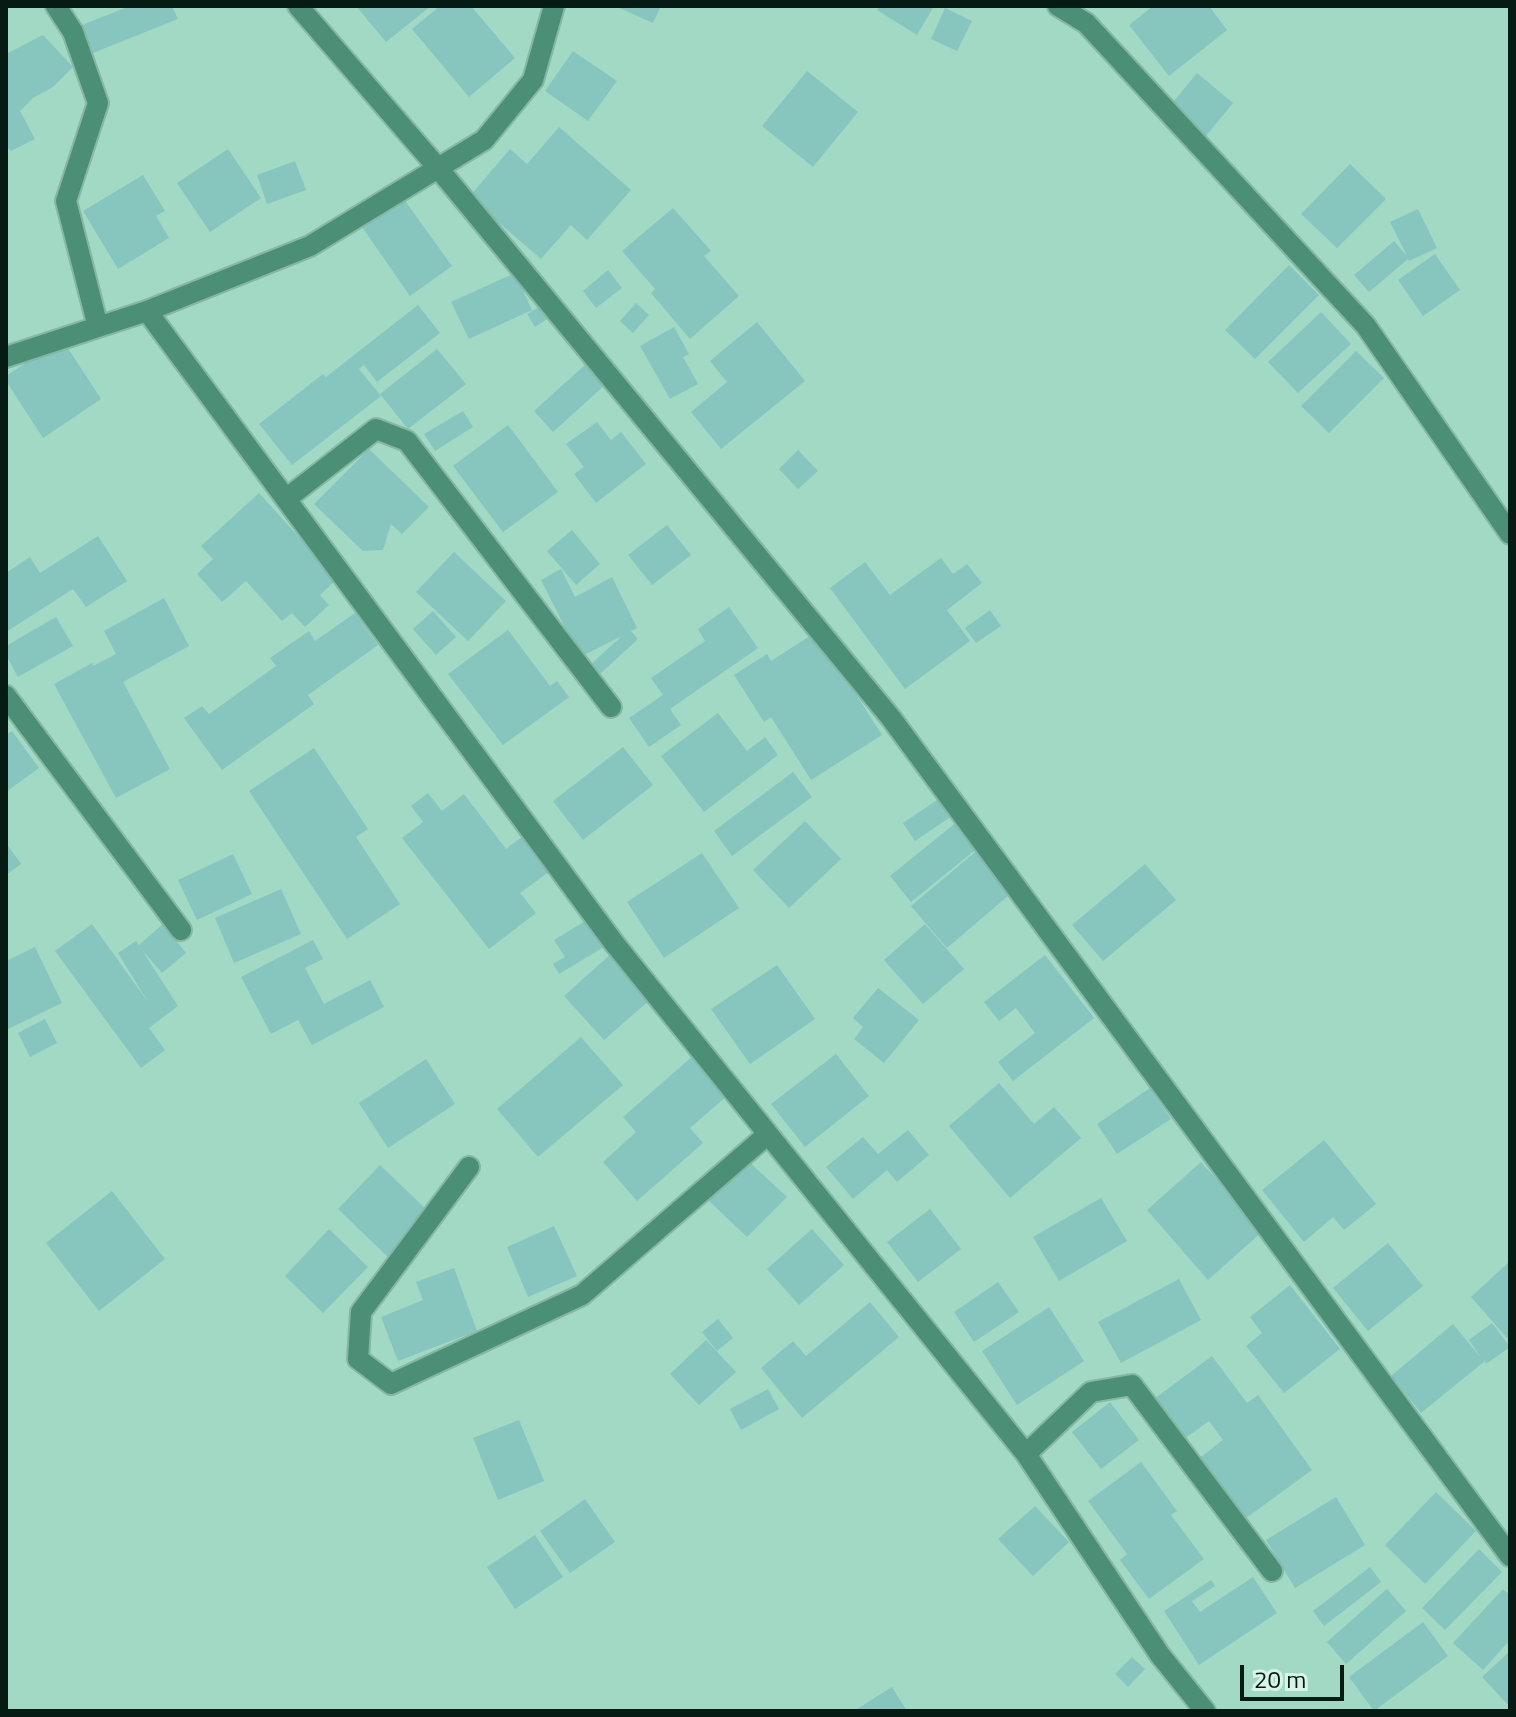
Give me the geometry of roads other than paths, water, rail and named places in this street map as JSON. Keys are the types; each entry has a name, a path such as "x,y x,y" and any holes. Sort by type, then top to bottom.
{"street":[{"path":"56,6 73,32 98,103 66,201 98,327"},
{"path":"298,6 438,168 891,718 1510,1556"},
{"path":"6,357 147,311 310,246 484,140 533,80 554,6"},
{"path":"1058,6 1091,15 1366,326 1510,534"},
{"path":"147,311 614,943 1026,1454 1160,1655 1205,1711"},
{"path":"286,499 376,429 407,441 611,707"},
{"path":"6,696 181,930"},
{"path":"469,1167 361,1312 358,1359 391,1384 582,1295 767,1135"},
{"path":"1026,1454 1091,1392 1132,1385 1272,1571"}]}
